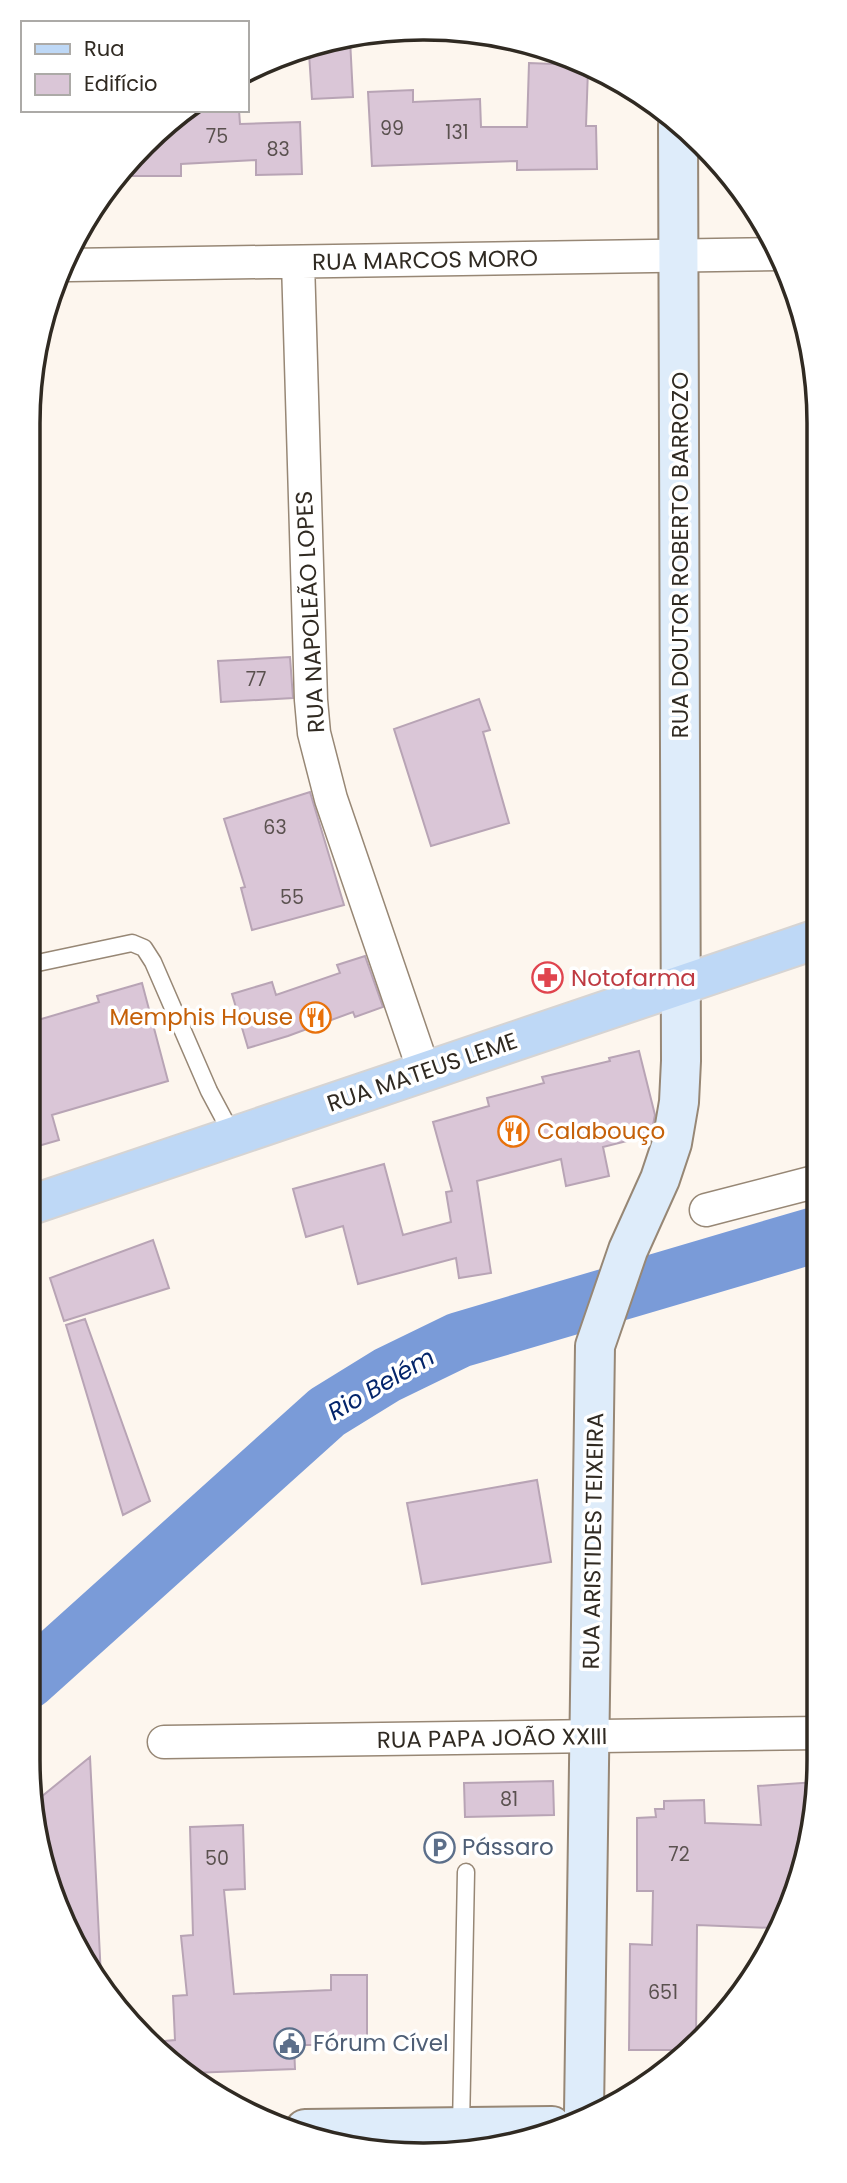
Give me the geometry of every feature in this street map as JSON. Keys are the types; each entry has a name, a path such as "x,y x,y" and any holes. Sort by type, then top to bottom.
{"main road":[{"name":"RUA DOUTOR ROBERTO BARROZO","path":"678,137 682,985"},
{"name":"RUA MATEUS LEME","path":"40,1202 807,942"},
{"name":"RUA ARISTIDES TEIXEIRA","path":"584,2107 596,1346 601,1324 628,1250 660,1179 672,1143 679,1102 682,985"},
{"path":"320,2129 534,2126"}],"street":[{"name":"RUA MARCOS MORO","path":"75,265 767,254"},
{"name":"RUA NAPOLEÃO LOPES","path":"298,262 310,686 314,733 331,799 424,1071"},
{"path":"706,1210 807,1184"},
{"name":"RUA PAPA JOÃO XXIII","path":"164,1742 807,1733"}],"lane":[{"path":"40,962 132,943 144,948 153,962 209,1091 233,1136"},
{"path":"461,2127 466,1872"}],"building":[{"path":"350,48 353,97 312,99 309,58"},
{"path":"529,63 556,64 588,77 586,126 596,126 597,169 517,170 517,161 372,166 368,92 413,90 413,102 480,99 481,127 527,127"},
{"path":"200,112 239,112 240,124 300,122 302,174 256,175 256,160 181,164 181,176 131,176 171,135"},
{"path":"290,657 293,698 221,702 218,661"},
{"path":"479,699 490,730 483,732 509,823 431,846 394,729"},
{"path":"310,792 344,905 252,930 241,888 245,887 224,819"},
{"path":"365,956 383,1007 355,1017 353,1012 248,1048 232,994 272,982 276,995 340,973 337,965"},
{"path":"142,983 168,1081 52,1115 59,1140 40,1146 40,1019 99,1002 97,996"},
{"path":"639,1051 655,1115 651,1135 603,1147 609,1176 566,1186 561,1159 477,1181 491,1273 459,1278 456,1258 358,1284 343,1226 306,1237 293,1189 384,1164 403,1235 451,1222 446,1192 452,1191 433,1122 489,1106 487,1098 544,1083 542,1077 610,1061 609,1058"},
{"path":"153,1240 169,1288 64,1321 50,1278"},
{"path":"85,1319 150,1501 123,1515 66,1325"},
{"path":"537,1480 551,1562 422,1584 407,1503"},
{"path":"90,1757 100,1965 80,1929 61,1883 53,1859 42,1796"},
{"path":"553,1781 554,1815 465,1817 464,1783"},
{"path":"806,1783 794,1859 768,1928 697,1925 696,2028 674,2050 629,2050 630,1944 652,1945 653,1891 637,1891 637,1818 656,1817 655,1809 664,1809 664,1801 704,1800 705,1823 761,1825 758,1786"},
{"path":"243,1825 245,1889 224,1890 234,1994 331,1990 331,1975 367,1975 367,2045 294,2045 295,2069 203,2073 164,2041 175,2040 173,1996 187,1995 181,1936 193,1935 190,1827"}],"waterway":[{"name":"Rio Belém","path":"40,1670 327,1412 387,1375 459,1340 807,1237"}],"place":[{"name":"Notofarma","path":"548,978"},
{"name":"Memphis House","path":"316,1017"},
{"name":"Calabouço","path":"514,1131"},
{"name":"Pássaro","path":"439,1847"},
{"name":"Fórum Cível","path":"290,2043"}]}
